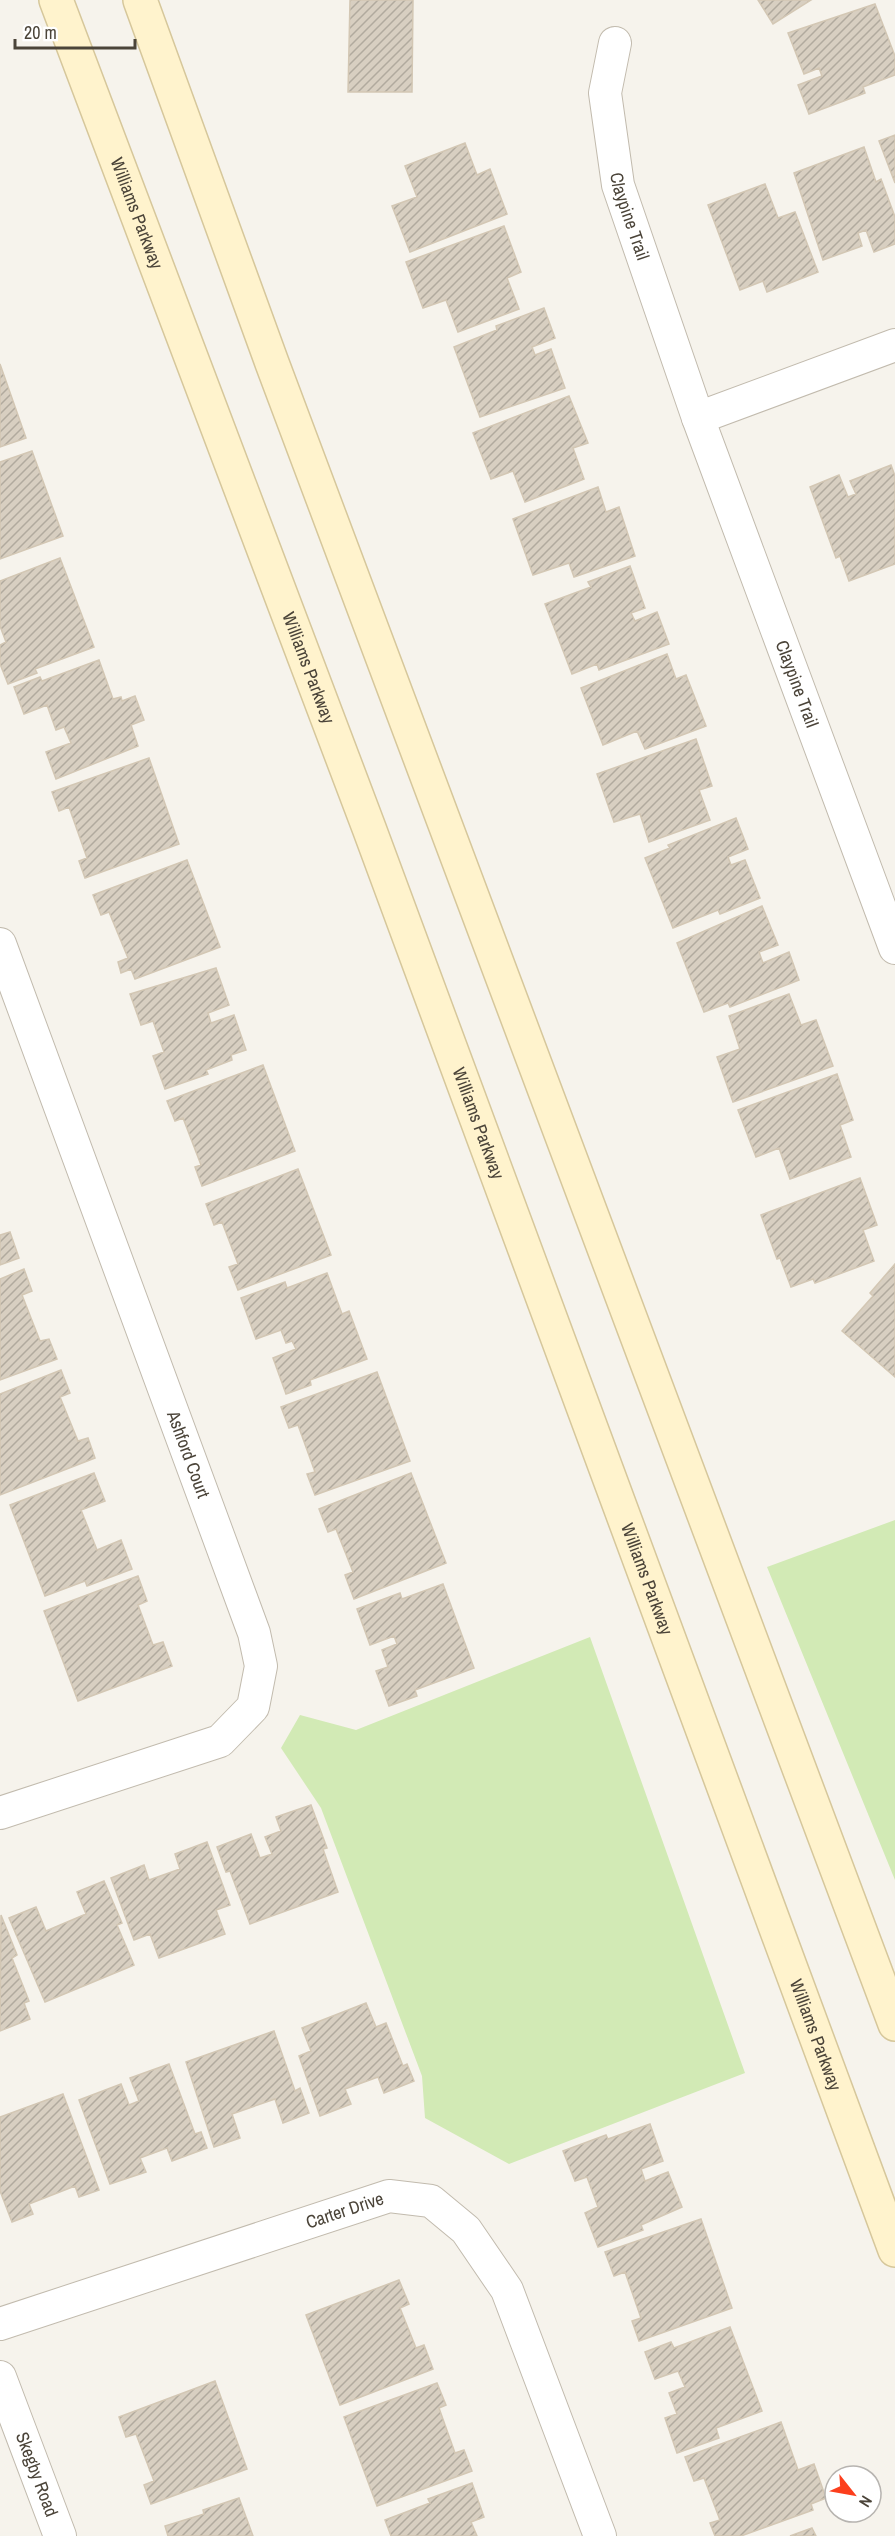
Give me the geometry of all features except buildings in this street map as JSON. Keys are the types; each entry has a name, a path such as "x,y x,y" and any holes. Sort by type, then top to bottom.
{"main road":[{"name":"Williams Parkway","path":"56,0 369,828 895,2250"},
{"path":"140,0 272,363 895,2024"}],"street":[{"name":"Claypine Trail","path":"615,43 605,93 618,186 698,418 895,948"},
{"path":"698,418 895,345"},
{"name":"Ashford Court","path":"0,944 254,1633 261,1666 253,1707 220,1741 0,1813"},
{"name":"Carter Drive","path":"0,2324 389,2196 431,2201 466,2230 507,2290 600,2536"},
{"name":"Skegby Road","path":"0,2377 60,2536"}],"green space":[{"path":"895,1520 895,1880 767,1567"},
{"path":"590,1637 745,2073 509,2164 425,2118 422,2076 321,1808 281,1748 300,1715 356,1730"}]}
